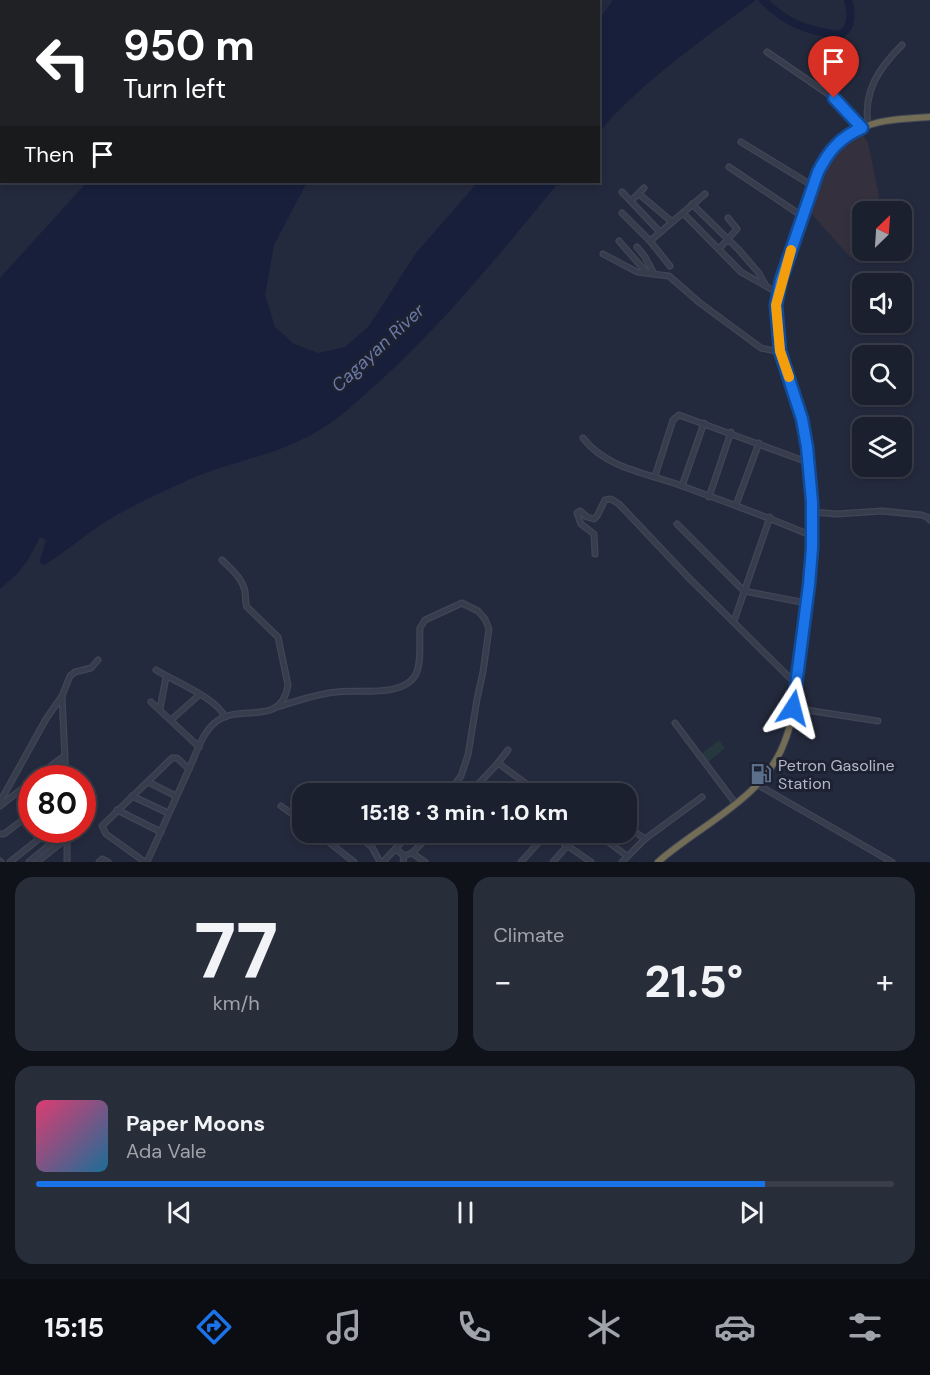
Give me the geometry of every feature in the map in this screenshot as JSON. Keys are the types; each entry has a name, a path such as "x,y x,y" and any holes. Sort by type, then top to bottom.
{"highway":[{"path":"658,862 758,785 783,746 793,708 812,536 810,463 802,419 780,351 776,305 802,216 818,172 832,149 843,138 865,127 892,119 930,117"}],"street":[{"path":"865,127 867,103 873,82 887,60 902,45"},
{"path":"766,52 834,98 865,127"},
{"path":"741,142 813,186"},
{"path":"729,167 802,216"},
{"path":"631,201 645,188"},
{"path":"622,192 660,231"},
{"path":"639,194 671,221"},
{"path":"650,242 671,221 705,194"},
{"path":"692,204 758,272 766,286"},
{"path":"622,213 670,266"},
{"path":"683,213 747,277 778,293"},
{"path":"719,249 737,229 728,218"},
{"path":"619,241 646,273"},
{"path":"637,247 654,274"},
{"path":"603,254 637,272 672,279 760,348 780,351"},
{"path":"655,476 675,417 679,415 731,432 810,463"},
{"path":"682,486 704,423"},
{"path":"709,497 731,432"},
{"path":"583,438 593,450 624,468 655,476 736,505 812,536"},
{"path":"736,505 759,443"},
{"path":"596,554 594,534 581,524 577,513 580,511 594,519 605,500 611,499 619,504 797,686"},
{"path":"812,512 837,514 882,511 922,516 930,520"},
{"path":"734,621 770,518"},
{"path":"677,524 744,591 806,603"},
{"path":"222,560 243,584 246,605 278,638 288,685 283,701 277,707"},
{"path":"189,769 179,759 173,758 103,824 103,831 146,862 211,726 225,717 263,712 313,696 337,692 377,691 406,685 417,672 422,623 459,604 466,604 478,611 488,624 487,647 467,762 456,783"},
{"path":"0,804 40,729 62,696 72,673 91,668 98,660"},
{"path":"156,670 218,706 225,717"},
{"path":"159,709 166,677"},
{"path":"171,720 199,695"},
{"path":"62,696 65,765"},
{"path":"151,702 199,747"},
{"path":"793,708 878,721"},
{"path":"675,723 736,804"},
{"path":"479,783 508,750"},
{"path":"52,765 64,756"},
{"path":"498,763 525,783"},
{"path":"148,782 176,796"},
{"path":"758,785 892,862"},
{"path":"0,804 18,791"},
{"path":"132,796 168,813"},
{"path":"622,862 645,839 702,797"},
{"path":"281,806 292,814"},
{"path":"117,810 161,832"},
{"path":"0,834 4,834 18,824"},
{"path":"637,833 645,839"},
{"path":"10,862 34,843"},
{"path":"29,862 52,843"},
{"path":"37,862 60,843"},
{"path":"66,843 67,862"},
{"path":"330,843 354,862"},
{"path":"367,843 382,862 401,843"},
{"path":"404,856 412,853 422,843"},
{"path":"521,862 538,843"},
{"path":"563,843 589,862"},
{"path":"610,843 627,856"},
{"path":"553,862 567,846"},
{"path":"396,849 404,856"},
{"path":"412,853 425,862"},
{"path":"403,862 404,856"},
{"path":"99,862 102,860 108,862"}],"shaded area":[{"path":"862,134 868,143 879,196 878,201 852,201 852,257 810,212 815,188 823,169 838,148"},
{"path":"719,740 725,748 707,763 700,755"}],"water":[{"path":"613,0 756,0 654,78 600,131 600,19"},
{"name":"Cagayan River","path":"86,183 306,183 274,245 265,295 275,327 294,344 318,353 345,347 369,326 416,253 477,183 558,183 473,285 428,334 380,381 333,421 285,447 204,473 142,502 106,522 44,565 40,563 40,560 46,540 40,537 28,560 17,574 0,589 0,278"}],"waterway":[{"path":"763,0 789,21 818,31 840,35 849,24 848,0"}],"slow traffic":[{"path":"789,377 778,340 776,305 791,250"}],"place":[{"name":"Petron Gasoline Station","path":"761,774"}],"route":[{"path":"793,708 809,585 812,502 810,463 802,419 780,351 776,305 781,280 798,228 824,159 839,141 862,128 848,116 834,98"}]}
